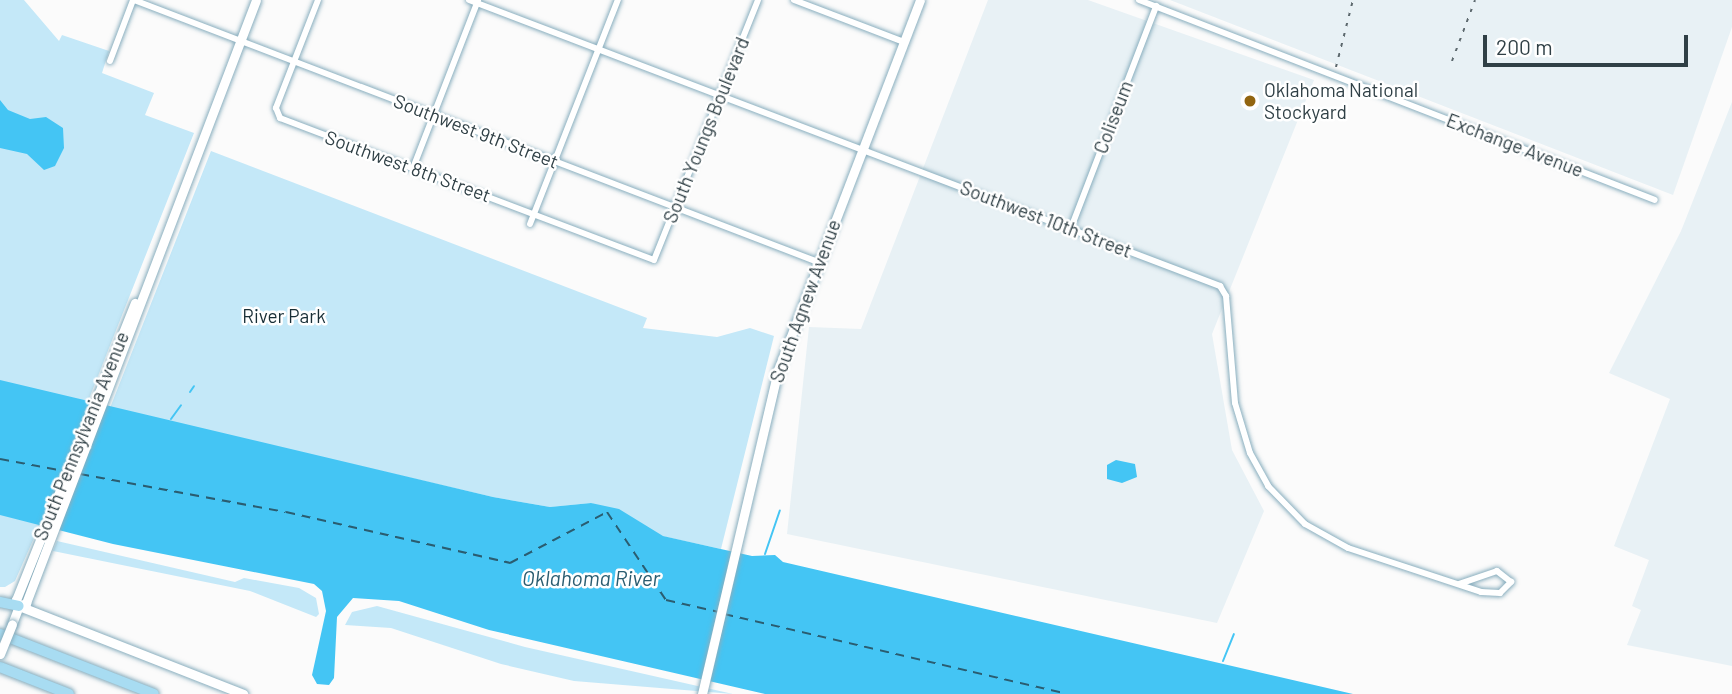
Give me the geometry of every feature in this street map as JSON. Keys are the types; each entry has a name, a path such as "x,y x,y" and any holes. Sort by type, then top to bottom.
{"highway":[{"path":"0,602 19,606"},
{"path":"0,634 154,694"},
{"path":"0,667 69,694"}],"main road":[{"name":"South Pennsylvania Avenue","path":"0,654 19,606 26,603 27,586 256,0"},
{"name":"South Agnew Avenue","path":"702,694 778,370 920,0"},
{"path":"19,606 243,694"}],"street":[{"name":"Southwest 9th Street","path":"133,0 818,262"},
{"path":"110,61 133,0"},
{"name":"Southwest 8th Street","path":"318,0 276,108 278,116 654,260"},
{"path":"530,224 618,0"},
{"name":"South Youngs Boulevard","path":"654,260 758,0"},
{"path":"794,0 904,42"},
{"name":"Exchange Avenue","path":"1139,0 1655,200"},
{"path":"413,168 475,1"},
{"name":"Southwest 10th Street","path":"475,1 1213,282 1224,290 1230,371 1244,438 1263,479 1292,513 1348,548 1460,584 1492,593 1506,591 1511,582 1497,571 1460,584"},
{"name":"Coliseum","path":"1071,228 1156,6"}],"shaded area":[{"path":"988,0 1088,0 1314,80 1212,334 1232,450 1264,511 1217,623 787,534 809,327 861,329"},
{"path":"1170,0 1732,0 1732,27 1673,195"},
{"path":"1732,102 1732,666 1627,645 1641,610 1632,606 1649,560 1614,546 1670,399 1609,373 1681,231"}],"green space":[{"path":"0,0 24,0 59,41 62,35 109,51 102,73 154,93 145,115 194,133 34,538 15,581 5,587 0,587"},
{"name":"River Park","path":"211,151 647,318 643,328 717,337 750,328 774,336 721,549 662,536 591,503 550,507 493,497 110,408"},
{"path":"57,541 235,582 244,578 299,588 316,598 319,614 316,617 250,591 53,551"},
{"path":"377,606 525,647 733,694 574,681 501,664 391,628 345,625 352,612"}],"water":[{"path":"0,100 8,110 30,119 46,117 63,128 64,148 55,166 44,170 27,154 0,148"},
{"name":"Oklahoma River","path":"0,380 493,497 550,507 591,503 619,509 663,536 752,556 775,555 783,562 1353,694 765,694 489,630 399,601 353,598 337,617 334,678 329,685 317,684 312,675 326,611 322,591 314,584 113,544 0,515"},
{"path":"1116,460 1135,464 1137,477 1122,483 1107,479 1107,465"}],"waterway":[{"path":"190,392 194,386"},
{"path":"171,419 181,405"},
{"path":"765,554 780,510"},
{"path":"1223,661 1234,634"}],"ferry route":[{"path":"0,459 64,471"},
{"path":"80,474 286,512 510,563 607,512 666,600 719,612"},
{"path":"724,614 1067,694"}],"railway":[{"path":"1336,67 1353,0"},
{"path":"1452,61 1475,0"}],"place":[{"name":"Oklahoma National Stockyard","path":"1250,101"}]}
